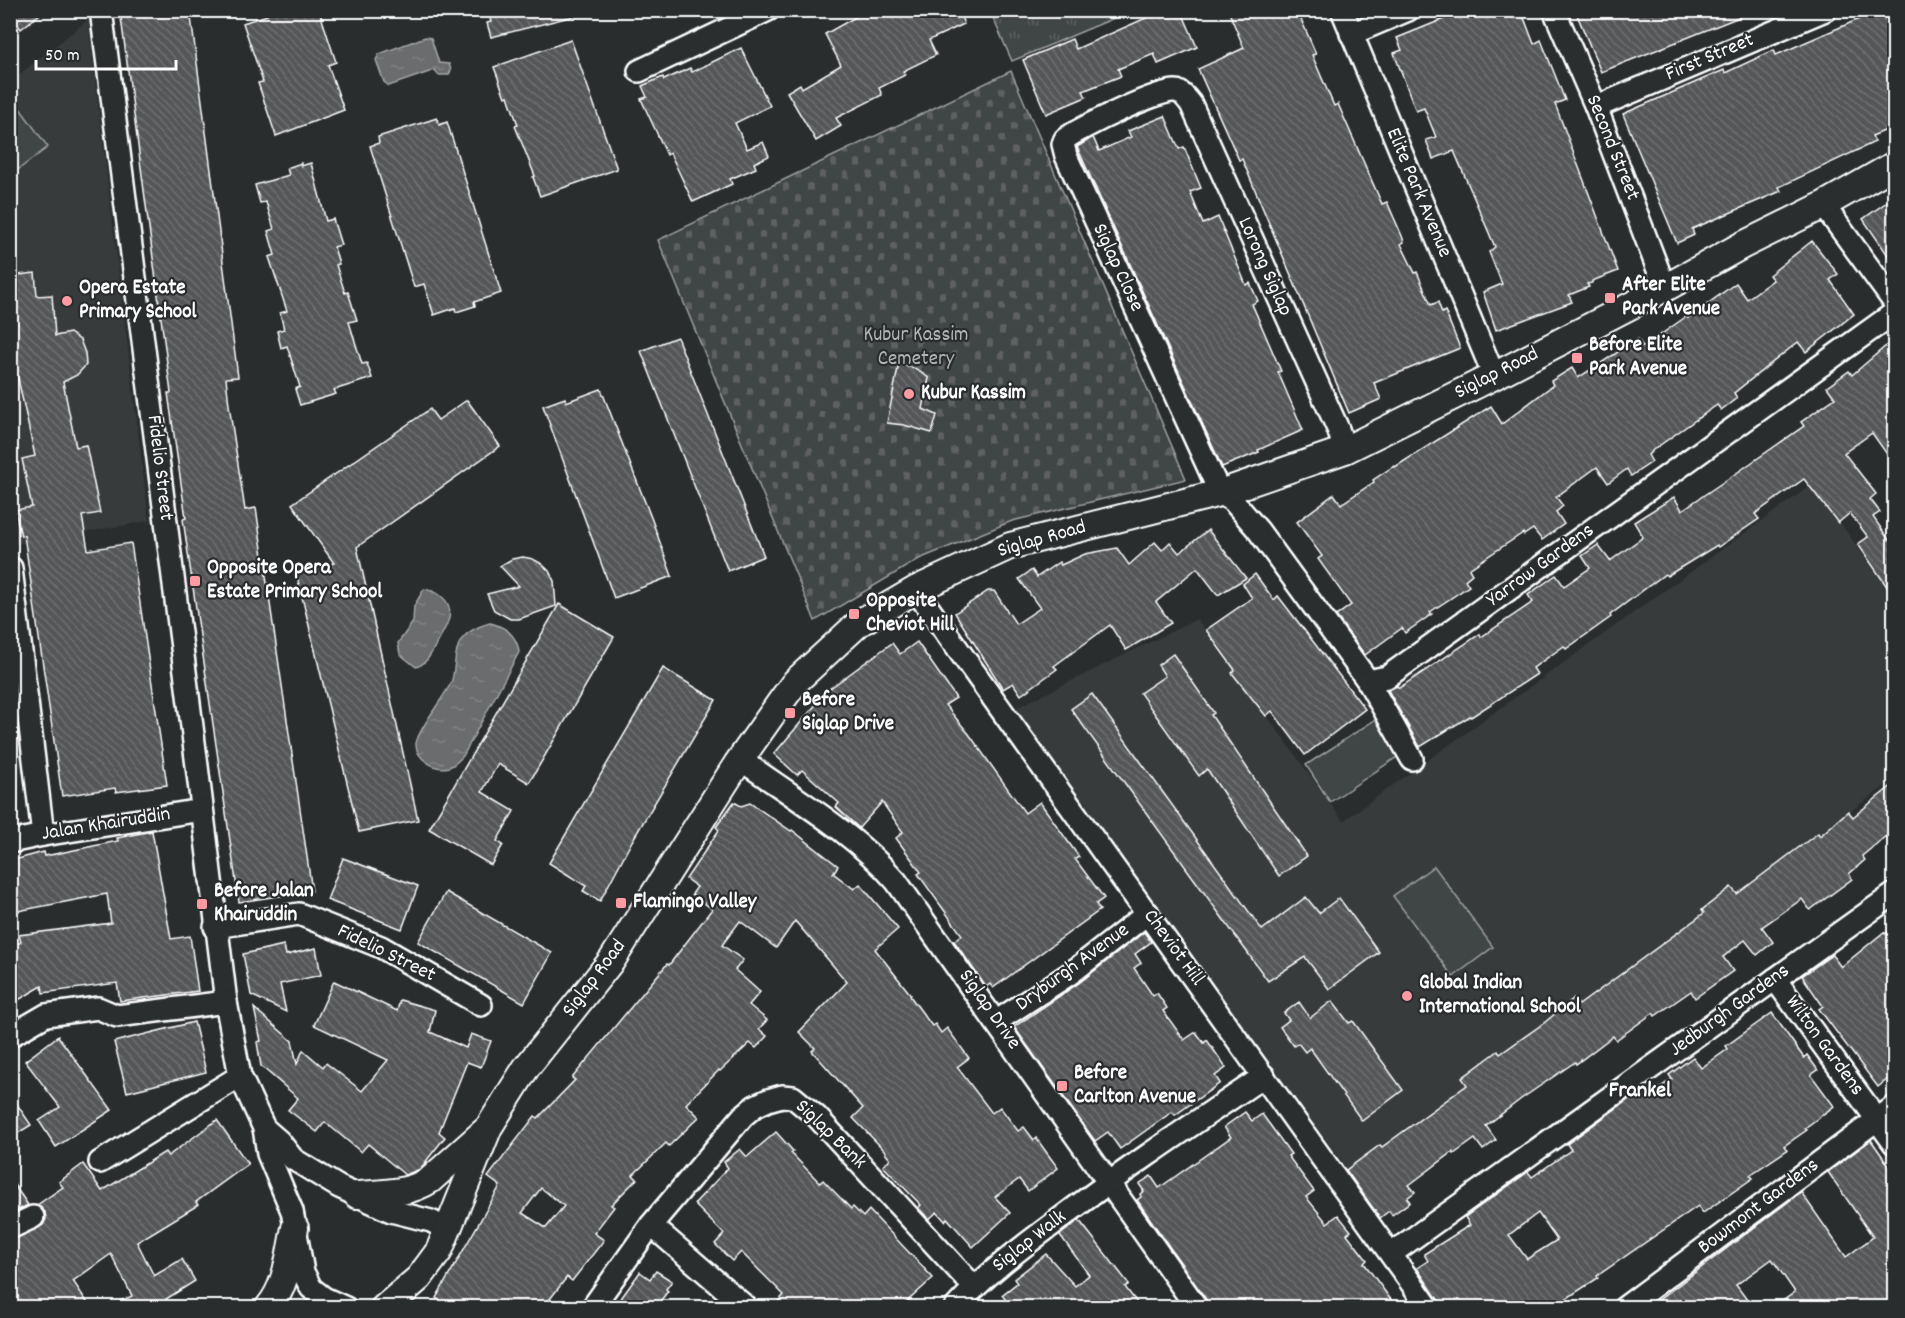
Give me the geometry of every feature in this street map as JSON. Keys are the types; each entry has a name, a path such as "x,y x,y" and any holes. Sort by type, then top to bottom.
{"main road":[{"name":"Siglap Road","path":"384,1308 406,1291 439,1251 489,1127 526,1068 612,960 737,764 795,681 859,623 917,589 1010,546 1226,497 1345,450 1665,288 1741,246 1820,207 1894,165"},
{"path":"357,1195 403,1192 420,1187 489,1127"},
{"path":"268,1308 280,1293 295,1228"}],"street":[{"name":"Fidelio Street","path":"101,10 226,1002 240,1076 264,1128 268,1154 292,1211 303,1272 311,1288 324,1298 346,1308"},
{"path":"639,71 768,10"},
{"name":"Elite Park Avenue","path":"1342,10 1494,376"},
{"path":"1351,34 1408,10"},
{"name":"Second Street","path":"1554,10 1596,107 1665,288"},
{"name":"First Street","path":"1596,107 1825,10"},
{"name":"Siglap Close","path":"1176,91 1157,93 1071,135 1065,139 1063,144 1071,167 1226,497"},
{"name":"Lorong Siglap","path":"1176,91 1184,95 1191,104 1338,429 1345,450"},
{"path":"1820,207 1830,214 1894,302"},
{"name":"Yarrow Gardens","path":"1368,681 1387,677 1894,313"},
{"path":"1226,497 1258,530 1368,681 1412,759"},
{"path":"11,568 43,835"},
{"name":"Cheviot Hill","path":"917,589 926,606 1013,729 1429,1308"},
{"name":"Siglap Drive","path":"737,764 740,759 838,827 871,854 896,881 997,1021 1197,1308"},
{"name":"Jalan Khairuddin","path":"10,842 202,810"},
{"name":"Jedburgh Gardens","path":"1392,1254 1894,894"},
{"name":"Fidelio Street","path":"215,927 299,914 381,947 481,1005"},
{"name":"Dryburgh Avenue","path":"997,1021 1071,973 1148,914"},
{"name":"Wilton Gardens","path":"1775,979 1894,1143"},
{"path":"10,1036 46,1015 98,1008 117,1016 226,1002"},
{"path":"100,1162 240,1076"},
{"name":"Siglap Walk","path":"955,1308 974,1287 1017,1251 1108,1181 1264,1076"},
{"name":"Siglap Bank","path":"592,1308 651,1225 743,1116 755,1106 782,1096 793,1097 817,1117 974,1287"},
{"name":"Bowmont Gardens","path":"1624,1308 1894,1107"},
{"name":"Fidelio Street","path":"264,1128 293,1159 339,1187 392,1210 431,1221 448,1230"},
{"path":"276,1174 273,1163 275,1157 281,1155 293,1159"},
{"path":"10,1228 33,1217"},
{"path":"651,1225 747,1308"}],"shaded area":[{"name":"Opera Estate Primary School","path":"88,20 149,521 11,545 11,81"},
{"name":"Global Indian International School","path":"1813,484 1894,599 1894,780 1348,1171 1014,709 1197,619 1343,821"}],"green space":[{"path":"990,11 1131,11 1012,61"},
{"name":"Kubur Kassim Cemetery","path":"1011,71 1186,479 1012,521 919,559 815,621 658,240"},
{"path":"11,96 48,147 11,175"},
{"path":"1376,719 1400,755 1330,802 1306,765"},
{"path":"1434,866 1493,947 1453,977 1393,896"}],"water":[{"path":"425,37 431,38 439,63 449,64 451,70 449,75 438,75 435,70 389,86 384,82 376,60 379,54"},
{"path":"424,589 441,596 446,601 450,613 447,625 431,654 424,663 416,667 400,654 398,643 413,622 414,606"},
{"path":"490,623 510,633 516,641 519,652 463,756 449,767 432,765 419,754 416,743 418,737 451,683 460,642 473,630"}],"building":[{"path":"10,10 45,10 21,29 10,15"},
{"path":"120,10 190,10 238,377 226,378 229,405 245,510 256,508 312,891 239,902 183,519 186,518 168,393 171,393"},
{"path":"266,10 319,10 336,62 328,65 344,110 276,136 258,83 263,82 243,23 267,15"},
{"path":"488,10 573,10 574,16 491,37 487,23 491,22"},
{"path":"868,10 958,10 964,24 929,40 936,55 903,71 905,75 879,88 882,95 836,118 841,126 816,141 787,92 800,84 802,88 841,65 825,34"},
{"path":"1164,10 1181,10 1197,47 1158,64 1154,54 1118,69 1121,76 1083,91 1086,97 1046,114 1023,60 1072,39 1076,49"},
{"path":"1228,10 1297,10 1316,54 1312,55 1334,106 1338,104 1382,204 1387,202 1404,242 1401,244 1415,273 1417,272 1431,305 1438,302 1442,313 1445,311 1460,348 1374,383 1381,399 1349,413 1242,159 1239,160 1198,69 1244,48"},
{"path":"1466,10 1521,10 1534,44 1541,40 1565,100 1555,104 1618,271 1592,281 1587,284 1589,287 1569,295 1572,302 1496,330 1483,292 1502,284 1489,252 1495,247 1454,151 1433,159 1426,140 1436,137 1424,108 1416,111 1394,53 1402,50 1397,38"},
{"path":"1575,10 1752,10 1752,12 1601,72"},
{"path":"1883,10 1894,41 1894,127 1872,136 1875,142 1779,187 1781,191 1692,229 1694,235 1677,243 1623,114 1724,70 1725,73 1774,50 1776,55"},
{"path":"571,40 617,169 540,196 533,177 535,176 515,126 518,125 508,96 505,97 494,67"},
{"path":"741,48 770,106 735,123 747,149 763,142 769,156 754,163 756,168 730,179 732,184 693,202 670,153 667,155 641,99 647,97 642,86 663,77 664,80 690,68 692,72"},
{"path":"1165,116 1179,149 1184,147 1201,188 1190,192 1203,224 1218,217 1246,285 1250,283 1258,301 1252,304 1303,430 1222,467 1077,147 1093,137 1099,151 1131,137 1128,131"},
{"path":"437,118 439,125 447,122 501,293 474,302 475,306 456,312 455,308 434,315 424,284 414,287 370,146 379,143 378,137"},
{"path":"301,163 301,166 311,163 326,221 333,219 341,245 334,247 339,264 336,265 357,320 349,322 362,364 367,363 372,378 334,390 336,394 300,405 295,389 300,387 287,346 281,348 277,331 284,329 280,313 287,311 269,257 275,255 268,231 274,229 266,202 260,203 255,185 289,175 287,168"},
{"path":"1894,197 1894,264 1863,219"},
{"path":"1812,241 1838,274 1830,280 1854,314 1806,352 1798,342 1734,393 1737,398 1721,410 1717,405 1653,450 1648,455 1652,462 1631,476 1627,469 1608,483 1597,467 1556,497 1563,506 1556,512 1564,524 1542,540 1533,529 1524,535 1523,533 1469,569 1472,574 1465,580 1469,586 1430,612 1432,614 1405,633 1402,628 1365,655 1336,616 1351,605 1318,559 1322,556 1297,522 1334,494 1341,504 1394,466 1491,406 1502,424 1553,385 1551,381 1572,368 1578,378 1638,339 1643,347 1736,283 1747,299 1773,280 1769,275"},
{"path":"35,273 37,296 52,295 55,336 70,333 80,340 85,353 86,365 77,375 63,382 76,447 86,445 100,513 82,516 88,550 131,543 167,785 116,792 115,788 62,796 24,535 21,536 15,510 32,507 22,459 35,456 17,374 10,375 10,276"},
{"path":"677,337 764,556 728,571 641,351"},
{"path":"1887,345 1894,353 1894,464 1872,433 1844,453 1876,494 1870,499 1880,512 1873,517 1889,540 1894,536 1894,597 1858,544 1868,537 1850,513 1838,523 1804,479 1755,514 1759,519 1718,547 1717,545 1667,576 1665,574 1610,615 1611,617 1566,649 1564,646 1533,668 1537,674 1420,747 1388,690 1397,686 1399,688 1533,602 1528,595 1556,575 1564,586 1590,568 1582,556 1598,545 1610,561 1643,537 1634,522 1674,497 1682,510 1804,426 1801,422 1835,398 1827,387 1849,371 1852,375"},
{"name":"Kubur Kassim","path":"899,363 916,369 929,378 923,409 937,415 932,433 887,423"},
{"path":"601,389 672,576 614,598 543,406 565,398 566,402"},
{"path":"467,400 500,446 357,547 418,820 359,832 296,572 334,563 292,504 430,409 438,420"},
{"path":"1208,530 1246,578 1218,595 1197,568 1156,602 1171,623 1126,650 1110,625 1054,666 1057,669 1021,695 1013,683 1003,689 955,613 988,591 994,591 1016,624 1040,608 1019,579 1032,570 1037,577 1059,562 1061,565 1085,554 1117,548 1129,565 1155,542 1162,550 1170,542 1179,553"},
{"path":"523,557 533,559 549,571 554,581 556,606 519,619 510,619 494,610 487,594 519,586 500,566 512,559"},
{"path":"1255,574 1274,600 1278,596 1365,709 1305,755 1272,711 1266,716 1232,673 1235,670 1206,630 1252,598 1243,584"},
{"path":"559,604 614,637 529,783 498,764 482,792 514,811 497,841 503,845 491,865 429,829"},
{"path":"917,642 956,698 945,705 969,734 1025,813 1040,802 1079,857 1075,859 1104,898 1096,904 1100,910 993,988 990,984 986,987 954,941 962,935 918,874 921,872 896,838 903,832 882,802 859,828 836,807 839,803 802,770 797,775 774,754 829,689 892,643 900,654"},
{"path":"1173,654 1214,713 1211,715 1307,856 1279,876 1207,769 1199,776 1140,693 1165,676 1158,665"},
{"path":"663,668 716,700 632,841 600,901 583,891 586,886 549,863"},
{"path":"1092,694 1262,930 1306,897 1319,913 1339,898 1379,952 1329,989 1305,957 1268,981 1071,709"},
{"path":"1894,784 1894,846 1886,836 1862,856 1865,860 1849,874 1852,879 1810,910 1802,899 1762,927 1773,942 1757,955 1745,940 1723,957 1733,971 1695,998 1691,991 1655,1016 1653,1013 1616,1040 1613,1036 1576,1064 1575,1062 1521,1099 1486,1126 1496,1140 1483,1150 1475,1139 1454,1154 1453,1152 1409,1185 1415,1192 1407,1198 1410,1202 1392,1215 1389,1211 1380,1218 1346,1170 1380,1145 1382,1147 1467,1085 1462,1078 1498,1051 1500,1054 1544,1023 1574,998 1579,1005 1704,913 1702,910 1731,887 1737,894 1818,833 1820,836 1848,811 1853,817"},
{"path":"734,802 741,806 750,803 792,830 838,866 833,873 854,889 860,884 898,929 875,949 932,1026 935,1024 941,1033 947,1028 969,1058 957,1067 992,1113 1000,1107 1018,1131 1024,1127 1034,1140 1036,1138 1058,1168 1028,1191 1019,1179 995,1197 1010,1213 973,1247 947,1218 945,1221 937,1212 929,1219 918,1208 921,1205 883,1166 890,1159 886,1152 853,1118 863,1108 812,1051 815,1048 799,1032 847,982 795,921 776,948 740,921 722,945 743,960 735,970 760,992 749,1005 767,1020 759,1029 767,1036 756,1048 750,1043 719,1070 686,1104 699,1117 669,1146 666,1143 633,1175 637,1179 611,1205 614,1207 594,1233 604,1240 572,1281 567,1277 543,1308 451,1308 436,1298 500,1186 488,1177 535,1116 538,1118 575,1080 572,1078 667,964 669,965 712,909 692,894 697,887 686,879 719,830 716,827","holes":["541,1188 564,1206 546,1228 522,1213"]},
{"path":"152,831 171,939 190,936 198,991 120,1001 117,983 43,993 42,986 10,1005 10,948 21,942 19,935 111,923 107,894 13,912 10,902 10,861 44,852 45,856 118,841 117,838"},
{"path":"343,858 418,886 402,929 327,900"},
{"path":"446,892 552,953 524,1003 418,942"},
{"path":"1894,926 1894,1074 1878,1087 1819,1009 1823,1006 1802,976 1832,955 1841,967"},
{"path":"1144,932 1151,942 1135,954 1141,963 1134,968 1153,996 1157,993 1167,1008 1163,1011 1184,1040 1196,1032 1204,1043 1207,1040 1226,1068 1215,1076 1220,1083 1175,1115 1172,1112 1120,1149 1108,1132 1095,1141 1014,1027 1079,983"},
{"path":"284,945 286,955 316,948 321,975 280,984 286,1012 251,995 243,954"},
{"path":"334,981 397,1011 400,1000 435,1010 430,1032 466,1048 471,1034 491,1041 481,1067 467,1062 439,1132 445,1137 420,1169 405,1175 368,1144 361,1152 325,1122 317,1132 288,1110 298,1098 261,1066 257,1042 261,1041 254,1008 292,1041 297,1064 303,1050 323,1067 326,1063 362,1091 388,1060 314,1025"},
{"path":"1332,1001 1349,1023 1353,1021 1403,1090 1362,1121 1310,1048 1305,1052 1298,1043 1294,1046 1280,1027 1289,1020 1284,1013 1299,1002 1310,1018"},
{"path":"1772,1013 1804,1058 1807,1055 1818,1070 1811,1075 1834,1106 1805,1128 1807,1130 1784,1146 1787,1150 1750,1175 1753,1178 1703,1213 1698,1206 1552,1308 1442,1308 1417,1268 1428,1261 1424,1254 1470,1225 1465,1217 1528,1172 1532,1177 1571,1150 1567,1144 1639,1092 1644,1099 1672,1079 1669,1075 1693,1057 1701,1068 1728,1049 1726,1046","holes":["1538,1213 1557,1240 1527,1259 1509,1235"]},
{"path":"194,1022 206,1072 127,1092 114,1042"},
{"path":"58,1036 112,1110 56,1147 39,1121 60,1107 25,1061"},
{"path":"10,1094 31,1125 10,1138"},
{"path":"1245,1112 1252,1121 1262,1114 1291,1154 1288,1156 1314,1191 1306,1197 1327,1223 1338,1215 1351,1231 1347,1234 1367,1260 1364,1263 1397,1308 1210,1308 1137,1200 1144,1191 1139,1184 1151,1176 1159,1188 1231,1137 1224,1127"},
{"path":"217,1120 248,1164 196,1202 198,1205 137,1242 154,1276 182,1259 195,1281 166,1299 170,1308 105,1308 132,1296 111,1254 73,1281 91,1308 18,1308 10,1297 10,1241 43,1225 46,1219 45,1212 37,1205 63,1187 59,1182 83,1164 102,1191 165,1152 168,1156"},
{"path":"776,1132 793,1151 791,1153 820,1183 823,1180 851,1209 853,1207 863,1217 869,1210 933,1278 900,1308 772,1308 784,1295 741,1252 732,1261 715,1244 724,1234 694,1204 728,1168 724,1162 740,1149 747,1157"},
{"path":"1871,1140 1894,1173 1894,1308 1773,1308 1795,1292 1772,1259 1736,1285 1753,1308 1648,1308 1801,1192 1846,1257 1873,1237 1828,1172"},
{"path":"10,1179 28,1205 10,1214"},
{"path":"1079,1220 1129,1284 1125,1287 1141,1308 1012,1308 1002,1295 1017,1283 1014,1279 1046,1254 1075,1286 1089,1275 1060,1235"},
{"path":"656,1271 672,1281 666,1289 668,1291 655,1308 614,1308 640,1272 650,1279"}],"place":[{"name":"After Elite Park Avenue","path":"1610,298"},
{"name":"Opera Estate Primary School","path":"67,301"},
{"name":"Before Elite Park Avenue","path":"1577,358"},
{"name":"Kubur Kassim","path":"909,394"},
{"name":"Opposite Opera Estate Primary School","path":"195,581"},
{"name":"Opposite Cheviot Hill","path":"854,614"},
{"name":"Before Siglap Drive","path":"790,713"},
{"name":"Flamingo Valley","path":"621,903"},
{"name":"Before Jalan Khairuddin","path":"202,904"},
{"name":"Global Indian International School","path":"1407,996"},
{"name":"Before Carlton Avenue","path":"1062,1086"}],"district":[{"name":"Frankel","path":"1640,1091"}]}
